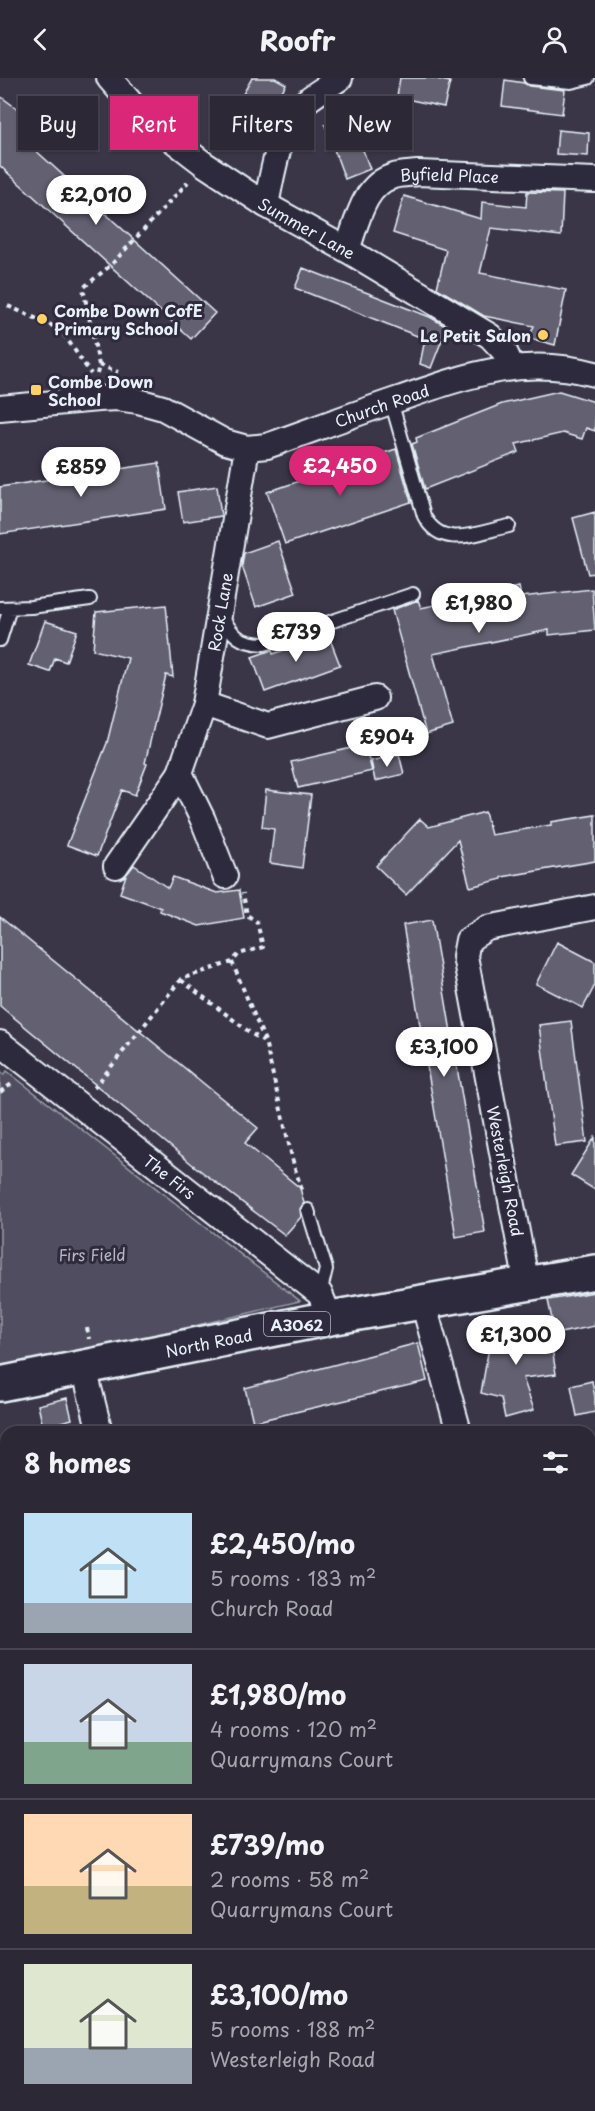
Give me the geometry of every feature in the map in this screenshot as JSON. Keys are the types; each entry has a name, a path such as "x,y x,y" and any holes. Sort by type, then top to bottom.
{"main road":[{"name":"North Road","path":"0,1384 84,1368 325,1306 423,1302 595,1272"}],"street":[{"name":"Summer Lane","path":"109,78 144,118 204,164 266,205 347,250 490,336 505,352 512,367"},
{"path":"266,205 279,146 291,120 303,104 340,78"},
{"name":"Byfield Place","path":"347,250 367,197 375,185 394,176 418,173 595,180"},
{"name":"Church Road","path":"0,408 108,398 138,400 163,408 225,442 248,447 267,446 391,401 492,370 541,366 572,368 595,374"},
{"name":"Rock Lane","path":"116,866 180,773 204,704 248,447"},
{"path":"204,704 268,726 375,698"},
{"path":"180,773 203,820 225,876"},
{"name":"Westerleigh Road","path":"527,1285 465,956 468,939 488,928 595,907"},
{"name":"The Firs","path":"0,1043 325,1306"},
{"path":"423,1302 457,1426"},
{"path":"84,1368 98,1426"}],"lane":[{"path":"530,78 571,82 588,78"},
{"path":"391,401 424,516 429,526 443,536 453,538 509,526"},
{"path":"219,612 237,638 249,644 264,644 413,594"},
{"path":"0,640 5,608 90,599"},
{"path":"308,1209 326,1269 325,1306"}],"path":[{"path":"8,306 51,326 65,336 89,372 96,378 99,365 83,288 111,265 204,164"},
{"path":"80,1107 181,979 232,962 239,954 263,946 257,922 247,915 243,890 225,876"},
{"path":"232,962 265,1041 294,1166 308,1209"},
{"path":"181,979 252,1034 265,1041"}],"green space":[{"name":"Firs Field","path":"0,1070 4,1075 7,1071 300,1301 91,1350 0,1367"}],"building":[{"path":"252,78 275,78 286,84 279,96 246,96 243,94"},
{"path":"400,78 432,78 450,82 444,107 412,100 412,96 397,96"},
{"path":"505,80 529,86 565,90 562,114 502,106"},
{"path":"0,96 18,109 18,150 35,150 215,313 191,339 0,166"},
{"path":"558,130 589,133 588,156 556,154"},
{"path":"334,150 363,150 370,169 345,179"},
{"path":"527,192 563,193 561,236 491,228 480,273 566,290 555,345 529,338 534,326 484,316 437,288 446,250 393,233 404,196 481,219 482,202 526,207"},
{"path":"303,268 430,317 447,327 431,368 420,364 425,339 295,288"},
{"path":"559,391 595,402 595,431 586,428 582,439 563,433 516,444 519,452 425,489 412,444 417,442 416,438 502,404"},
{"path":"396,449 411,502 285,544 267,492"},
{"path":"159,463 166,509 0,534 0,487"},
{"path":"217,486 221,516 183,522 178,492"},
{"path":"595,512 595,573 588,574 573,518"},
{"path":"278,541 296,593 256,607 242,566 244,553"},
{"path":"519,587 521,597 592,589 595,630 549,635 549,630 433,654 453,726 426,734 392,610 418,600 421,608"},
{"path":"166,605 173,677 166,675 145,763 147,764 135,795 122,790 97,856 67,845 107,743 128,658 93,650 96,612"},
{"path":"45,621 77,631 66,662 55,658 50,672 29,665"},
{"path":"328,634 340,665 265,692 252,657 272,650 273,654"},
{"path":"365,745 372,771 298,788 291,762"},
{"path":"399,754 404,774 375,781 371,761"},
{"path":"266,790 311,795 302,868 270,863 274,829 262,827"},
{"path":"485,812 491,835 595,815 595,861 502,877 502,879 470,887 458,840 406,895 376,866 420,819 429,827"},
{"path":"134,865 168,888 173,877 217,893 239,890 244,918 199,926 160,911 161,908 120,893 126,875"},
{"path":"0,917 258,1128 245,1143 300,1188 304,1203 300,1209 301,1217 285,1235 193,1165 0,1006"},
{"path":"432,920 485,1232 456,1237 403,925"},
{"path":"557,942 595,962 595,985 583,1008 536,984"},
{"path":"571,1021 587,1142 555,1146 539,1025"},
{"path":"595,1137 595,1190 571,1175"},
{"path":"595,1292 595,1326 555,1334 548,1300"},
{"path":"493,1324 550,1335 556,1374 523,1378 534,1410 505,1418 501,1398 481,1393"},
{"path":"418,1343 427,1381 253,1422 245,1388"},
{"path":"592,1381 595,1412 577,1416 571,1386"},
{"path":"67,1398 72,1419 43,1426 38,1405"}],"place":[{"name":"Combe Down CofE Primary School","path":"42,319"},
{"name":"Le Petit Salon","path":"543,335"},
{"name":"Combe Down School","path":"36,390"}]}
